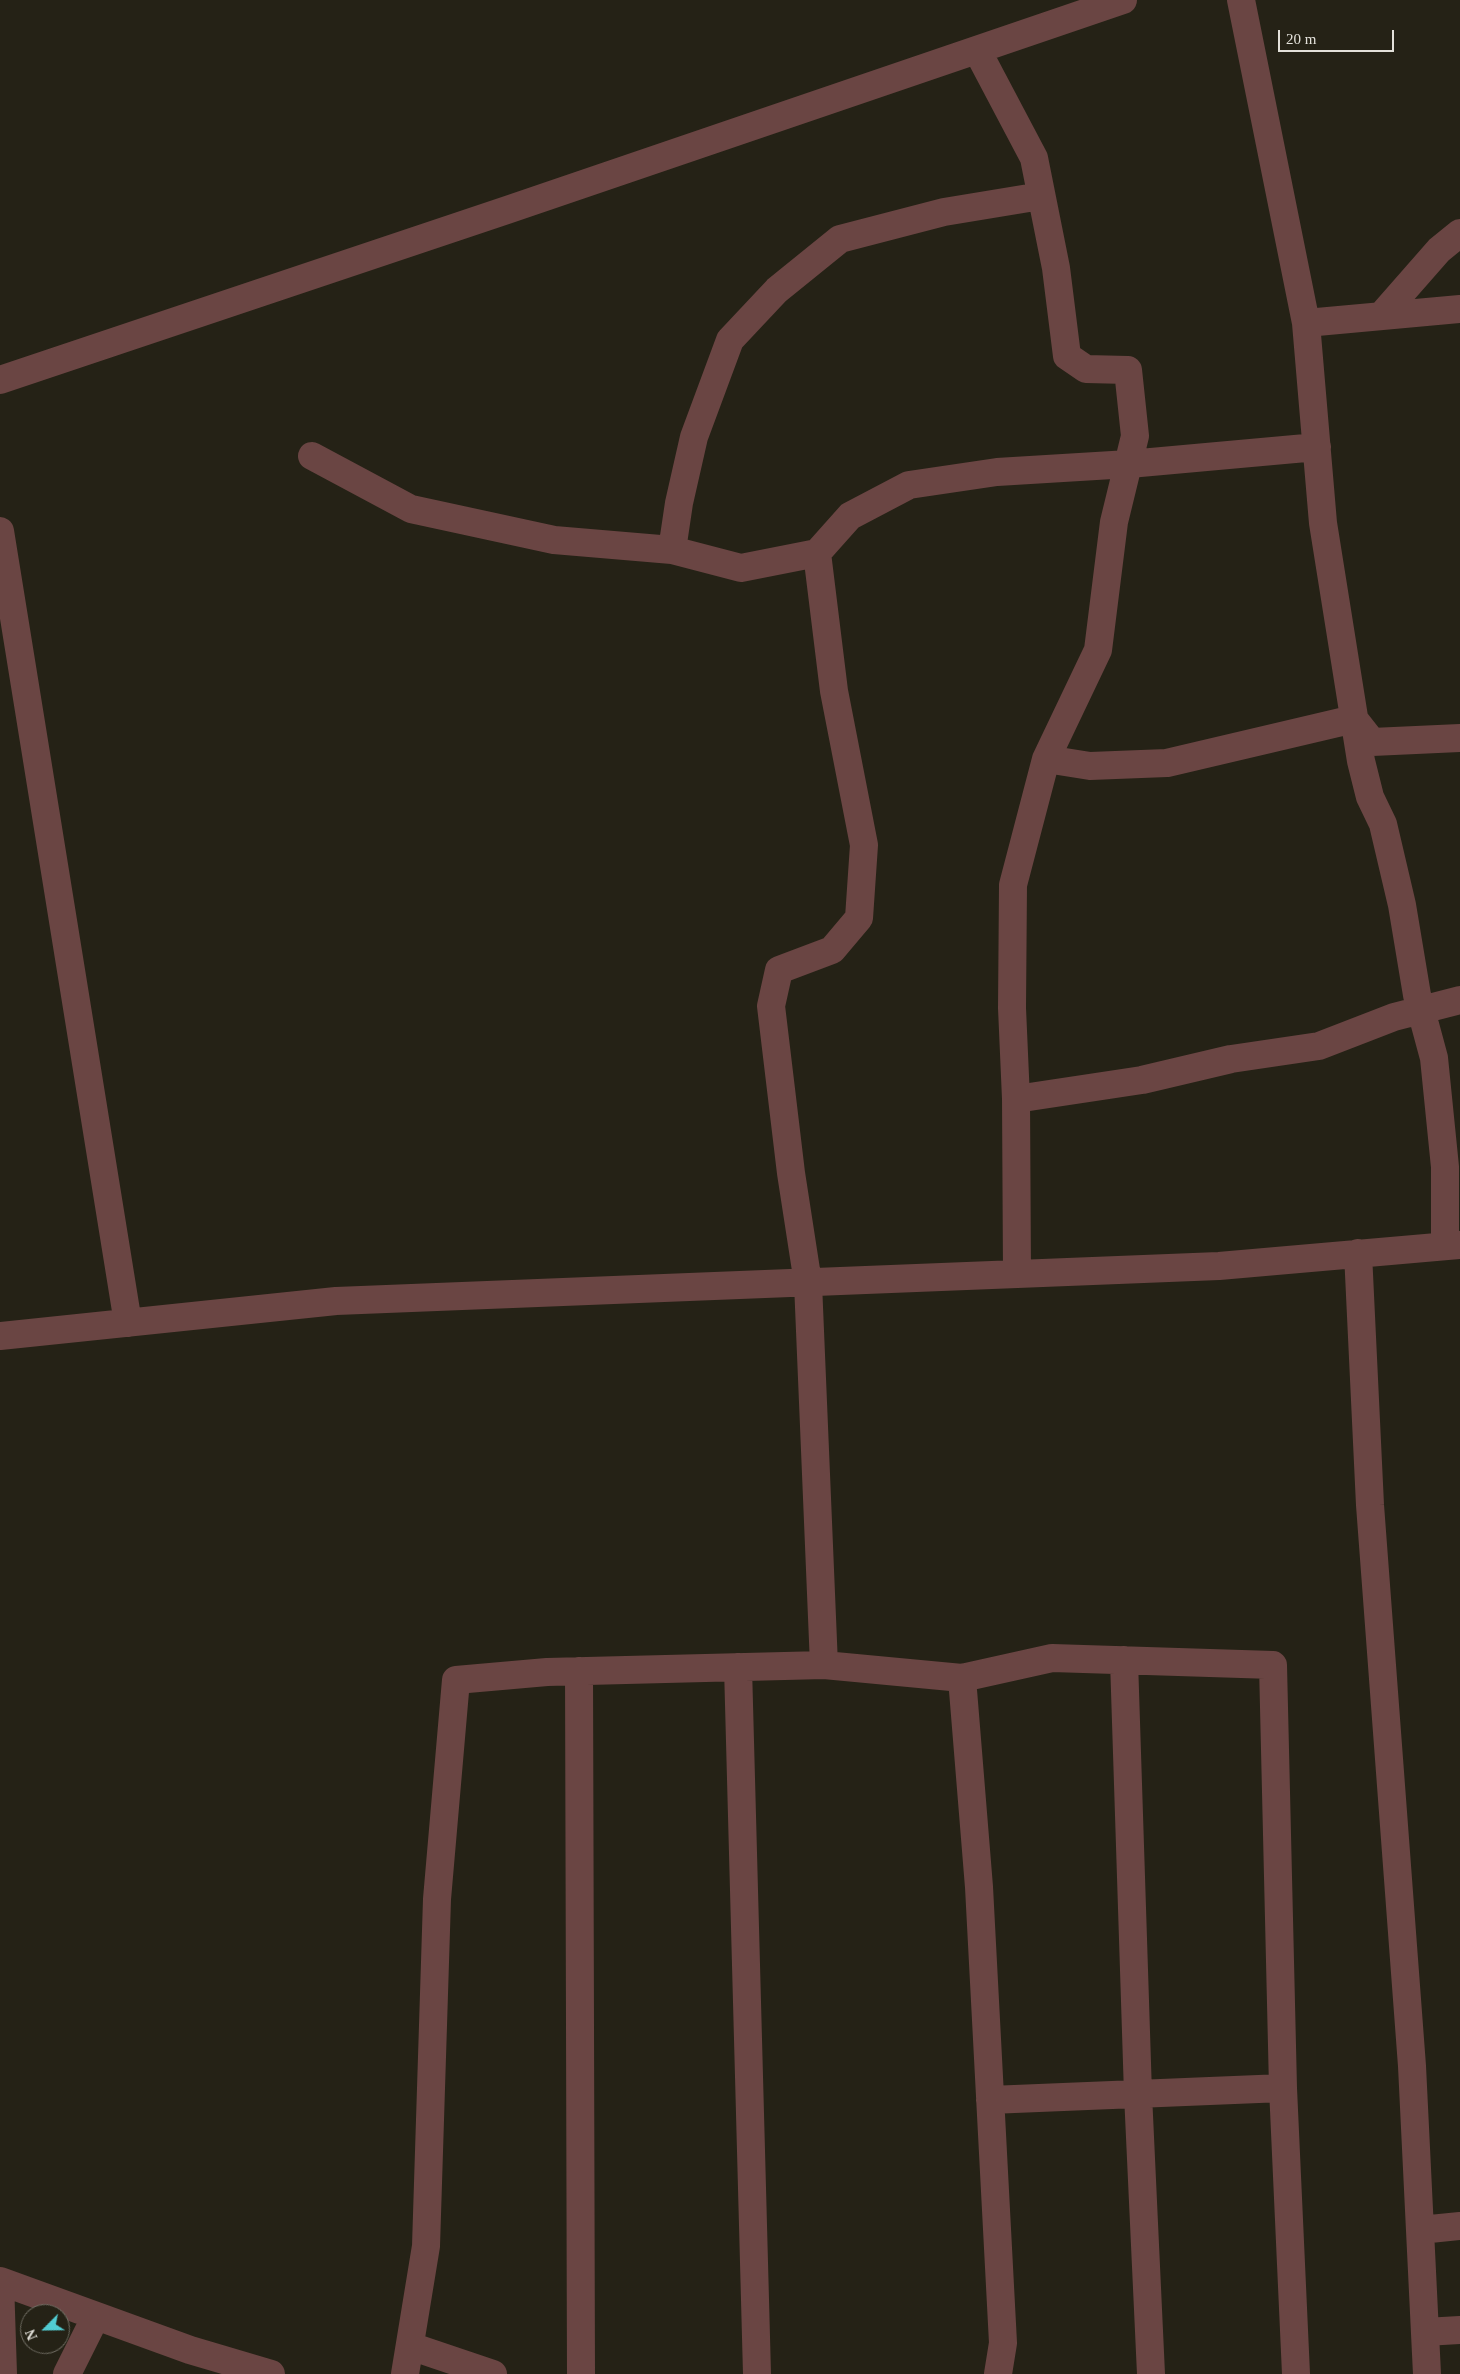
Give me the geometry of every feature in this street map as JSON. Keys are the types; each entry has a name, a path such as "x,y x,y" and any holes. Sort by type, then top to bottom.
{"street":[{"path":"0,380 1124,0"},
{"path":"0,1336 336,1301 1219,1266 1453,1245 1434,1058 1421,1010 1402,905 1383,824 1370,797 1361,761 1323,523 1306,323 1241,0"},
{"path":"977,50 1034,158 1056,268 1067,356 1086,369 1128,370 1136,436 1114,522 1098,650 1046,759 1013,885 1012,1008 1016,1099 1017,1274"},
{"path":"672,550 679,503 694,436 730,340 777,290 840,238 944,212 1041,196"},
{"path":"1382,314 1438,250 1460,233"},
{"path":"1306,323 1382,314 1460,309"},
{"path":"312,456 411,509 554,540 672,550 741,568 817,553 850,516 909,485 997,472 1128,464 1317,448"},
{"path":"0,531 128,1323"},
{"path":"817,553 834,691 864,845 859,918 832,950 779,970 771,1006 791,1173 808,1282 824,1664"},
{"path":"1046,759 1090,766 1167,763 1354,719"},
{"path":"1354,719 1372,742 1460,738"},
{"path":"1016,1099 1142,1080 1231,1059 1319,1046 1394,1018 1460,1000"},
{"path":"1358,1253 1370,1505 1412,2066 1427,2374"},
{"path":"405,2374 426,2246 437,1899 456,1680 579,1671 824,1664 962,1678 1052,1658 1273,1665 1283,2088 1296,2374"},
{"path":"1124,1660 1138,2094 1151,2374"},
{"path":"738,1667 757,2374"},
{"path":"579,1671 581,2374"},
{"path":"962,1678 979,1887 1003,2343 998,2374"},
{"path":"990,2100 1283,2088"},
{"path":"1420,2230 1460,2226"},
{"path":"3,2374 0,2281 190,2350 271,2374"},
{"path":"67,2374 96,2316"},
{"path":"1425,2332 1460,2330"},
{"path":"410,2346 494,2374"}]}
